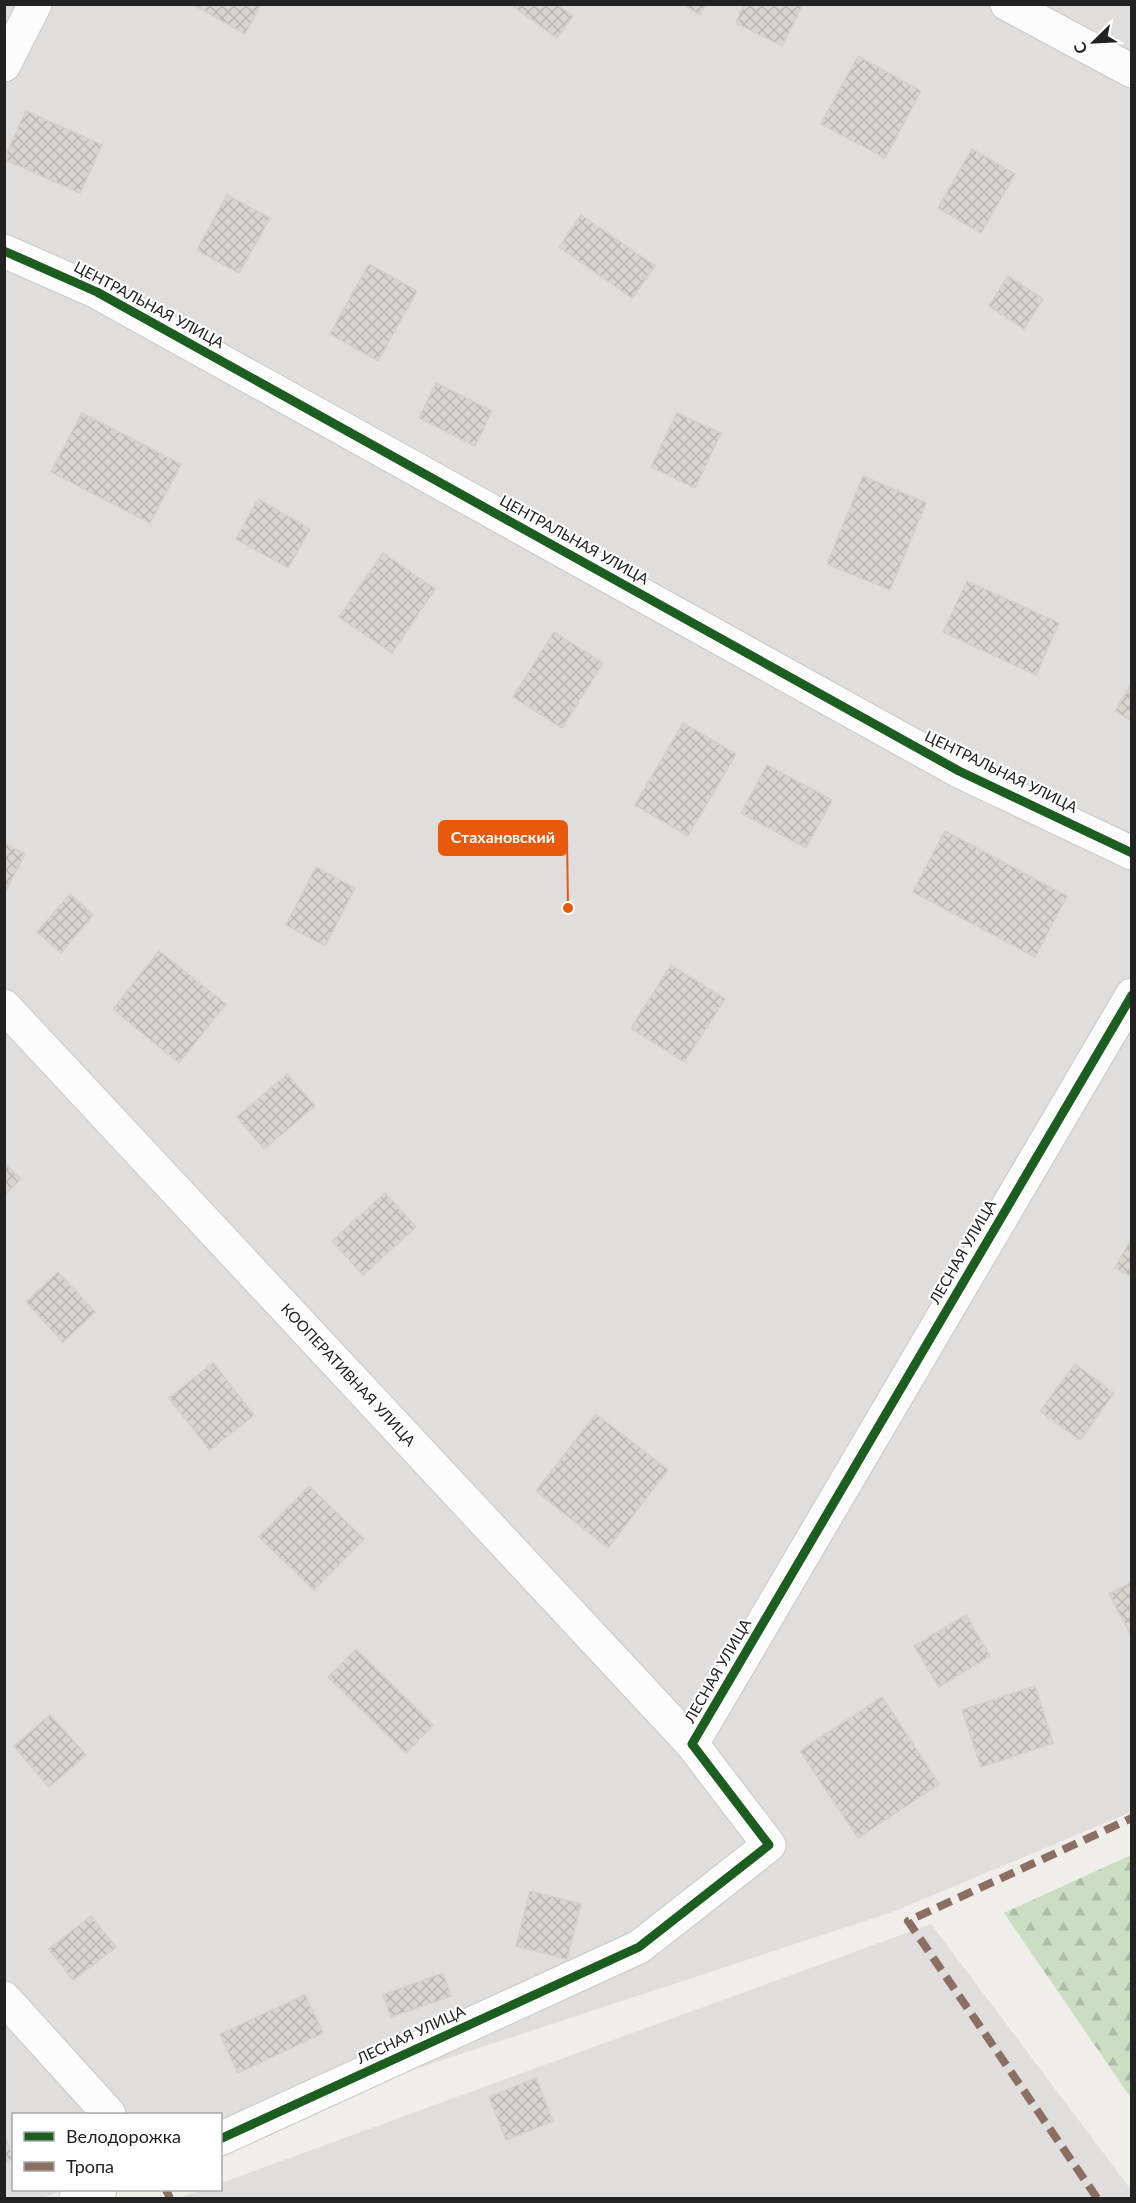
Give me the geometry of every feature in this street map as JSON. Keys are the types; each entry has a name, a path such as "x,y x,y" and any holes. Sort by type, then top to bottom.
{"street":[{"path":"4,65 35,4"},
{"path":"1006,4 1131,71"},
{"name":"ЦЕНТРАЛЬНАЯ УЛИЦА","path":"4,251 98,292 959,771 1131,853"},
{"name":"ЛЕСНАЯ УЛИЦА","path":"222,2138 639,1947 769,1845 692,1744 1131,994"},
{"name":"КООПЕРАТИВНАЯ УЛИЦА","path":"4,1006 692,1744"},
{"path":"4,1998 107,2113"},
{"path":"76,2199 97,2191"}],"shaded area":[{"path":"5,5 1131,5 1131,1812 895,1911 222,2133 222,2113 12,2113 12,2191 62,2191 41,2198 5,2198"},
{"path":"931,1924 1132,2191 1131,2198 178,2198 200,2191 222,2191 222,2183"}],"green space":[{"path":"1131,1855 1131,2098 1004,1913"}],"building":[{"path":"192,4 261,4 245,34"},
{"path":"510,4 556,4 573,16 557,38"},
{"path":"683,4 706,4 700,15"},
{"path":"744,4 803,4 782,46 736,23"},
{"path":"858,56 921,91 885,158 821,124"},
{"path":"26,111 102,145 80,193 4,159"},
{"path":"972,149 1015,174 981,233 938,208"},
{"path":"227,195 270,218 239,273 197,250"},
{"path":"581,215 655,266 632,298 559,247"},
{"path":"369,264 417,291 378,361 330,334"},
{"path":"1008,276 1043,299 1024,329 989,306"},
{"path":"436,383 492,411 475,446 419,418"},
{"path":"82,413 181,464 150,523 51,472"},
{"path":"677,413 721,433 695,488 651,467"},
{"path":"863,476 926,503 890,590 827,564"},
{"path":"258,499 310,529 288,568 236,539"},
{"path":"383,553 435,589 392,653 339,617"},
{"path":"967,581 1059,623 1036,675 943,632"},
{"path":"554,632 603,663 562,728 513,697"},
{"path":"1132,683 1132,721 1115,711"},
{"path":"683,723 736,754 688,836 635,805"},
{"path":"767,765 832,800 806,848 741,813"},
{"path":"945,831 1067,896 1035,957 913,892"},
{"path":"4,843 25,854 4,894"},
{"path":"316,867 355,888 325,946 286,925"},
{"path":"70,894 93,915 61,953 37,932"},
{"path":"159,951 226,1004 179,1063 113,1009"},
{"path":"671,965 725,999 684,1062 631,1028"},
{"path":"287,1074 315,1106 264,1149 237,1117"},
{"path":"4,1163 21,1179 4,1195"},
{"path":"385,1193 416,1227 363,1275 332,1241"},
{"path":"1132,1238 1132,1277 1115,1268"},
{"path":"58,1272 95,1312 63,1342 26,1302"},
{"path":"213,1363 254,1415 210,1450 169,1398"},
{"path":"1075,1364 1114,1393 1080,1440 1040,1411"},
{"path":"596,1414 668,1470 608,1548 536,1491"},
{"path":"309,1486 364,1539 314,1590 259,1537"},
{"path":"1132,1582 1132,1637 1109,1594"},
{"path":"966,1615 990,1656 939,1687 914,1646"},
{"path":"356,1649 433,1725 406,1753 328,1677"},
{"path":"1035,1686 1053,1743 981,1767 962,1710"},
{"path":"882,1697 939,1784 858,1838 800,1751"},
{"path":"50,1715 86,1755 49,1787 14,1746"},
{"path":"530,1891 581,1904 567,1959 516,1946"},
{"path":"91,1916 116,1947 73,1980 49,1949"},
{"path":"443,1973 451,1996 391,2017 383,1995"},
{"path":"305,1995 323,2033 238,2073 220,2034"},
{"path":"536,2078 553,2121 506,2140 489,2097"},
{"path":"4,2135 12,2159 4,2162"}],"marked path":[{"path":"1097,2198 908,1921 1132,1818"},
{"path":"166,2191 170,2198"}],"cycle path":[{"path":"4,251 97,292 959,771 1132,853"},
{"path":"222,2138 639,1947 769,1845 692,1744 1132,995"}],"place":[{"name":"Стахановский","path":"568,908"}]}
